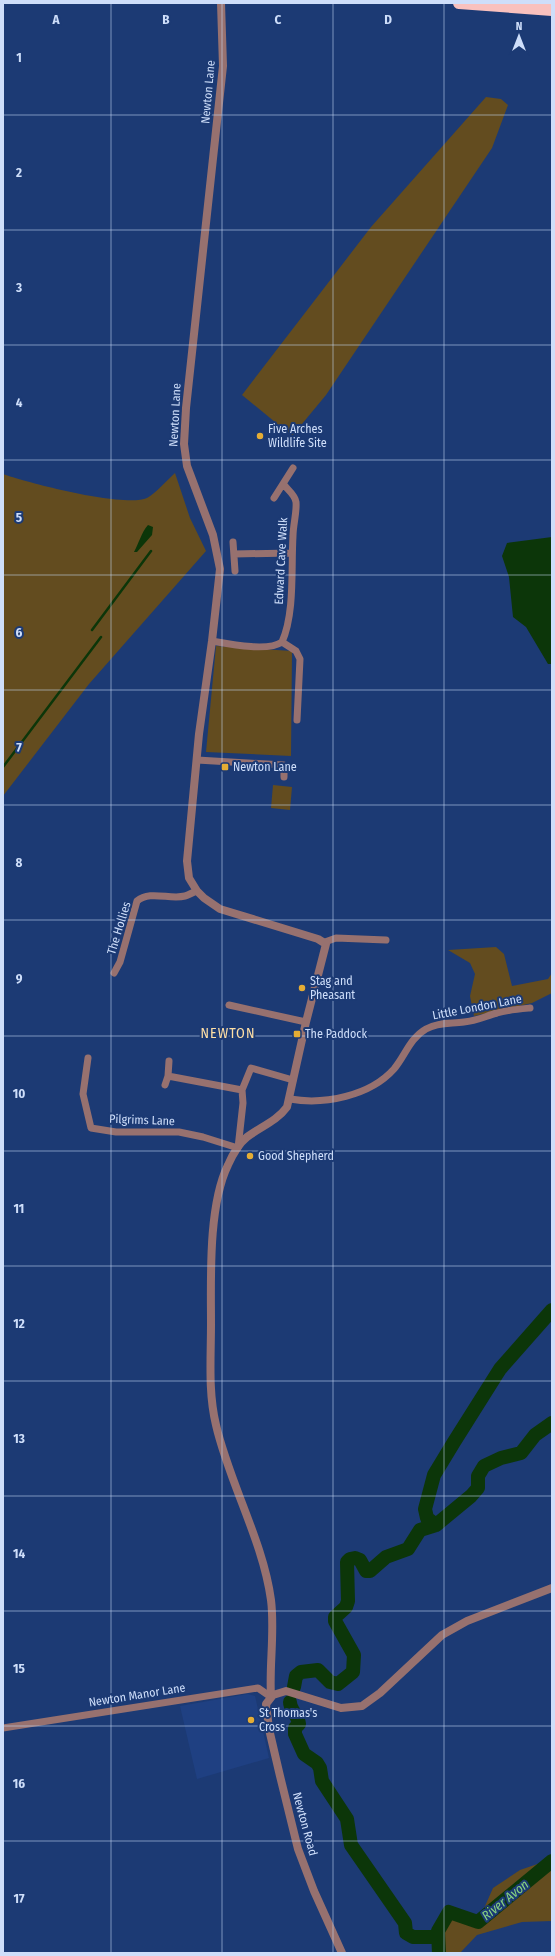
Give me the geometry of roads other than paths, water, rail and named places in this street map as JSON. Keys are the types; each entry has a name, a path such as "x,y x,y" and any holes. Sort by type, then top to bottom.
{"highway":[{"path":"459,3 552,10"}],"street":[{"name":"Newton Lane","path":"221,3 223,66 186,408 184,444 187,466 216,543 220,569 212,641 198,734 197,760 187,861 189,878 197,891 220,909 325,945"},
{"path":"274,498 284,485 293,468"},
{"name":"Edward Cave Walk","path":"282,642 286,633 292,584 292,553 296,500 284,485"},
{"path":"233,542 234,571"},
{"path":"234,554 292,553"},
{"path":"212,641 262,646 276,646 282,642 296,651 300,659 297,720"},
{"path":"197,760 284,765 284,777"},
{"name":"The Hollies","path":"114,973 120,962 137,901 148,897 185,896 197,891"},
{"path":"290,1099 306,1022 325,945 336,938 386,940"},
{"path":"229,1005 306,1022"},
{"name":"Little London Lane","path":"290,1099 320,1102 340,1098 366,1088 394,1069 418,1034 433,1025 464,1022 497,1013 530,1008"},
{"name":"Pilgrims Lane","path":"88,1058 83,1094 91,1128 116,1132 179,1132 203,1137 238,1148"},
{"path":"165,1085 168,1076 169,1061"},
{"path":"238,1148 243,1102 242,1090 251,1068 293,1080"},
{"path":"168,1076 242,1090"},
{"name":"Newton Road","path":"290,1099 287,1107 281,1115 246,1138 238,1148 220,1182 215,1213 212,1278 211,1399 216,1426 265,1572 271,1599 273,1628 270,1682 271,1697 266,1704 269,1729 298,1849 314,1892 342,1953"},
{"path":"271,1697 286,1691 341,1708 362,1706 380,1693 442,1635 467,1621 552,1588"},
{"name":"Newton Manor Lane","path":"3,1728 258,1688 271,1697"}],"waterway":[{"path":"92,630 151,551"},
{"path":"3,767 101,637"},
{"path":"294,1687 296,1676 301,1672 318,1670 330,1682 338,1684 353,1672 354,1655 335,1621 335,1617 346,1607 348,1601 347,1562 350,1559 355,1558 360,1560 366,1571 370,1571 386,1557 408,1549 420,1530 436,1525 427,1518 425,1509 434,1475 500,1369 552,1310"},
{"path":"436,1525 471,1496 478,1488 478,1476 484,1466 501,1458 521,1453 535,1435 552,1423"},
{"path":"290,1702 291,1708 299,1724 295,1728 295,1734 304,1754 317,1763 320,1768 322,1781 347,1819 351,1845 405,1923 406,1933 413,1937 438,1937"},
{"name":"River Avon","path":"439,1953 438,1931 449,1912 478,1922 552,1861"}],"place":[{"name":"Five Arches Wildlife Site","path":"260,436"},
{"name":"Newton Lane","path":"225,767"},
{"name":"Stag and Pheasant","path":"302,988"},
{"name":"The Paddock","path":"297,1034"},
{"name":"Good Shepherd","path":"250,1156"},
{"name":"St Thomas's Cross","path":"251,1720"}],"district":[{"name":"NEWTON","path":"228,1033"}]}
